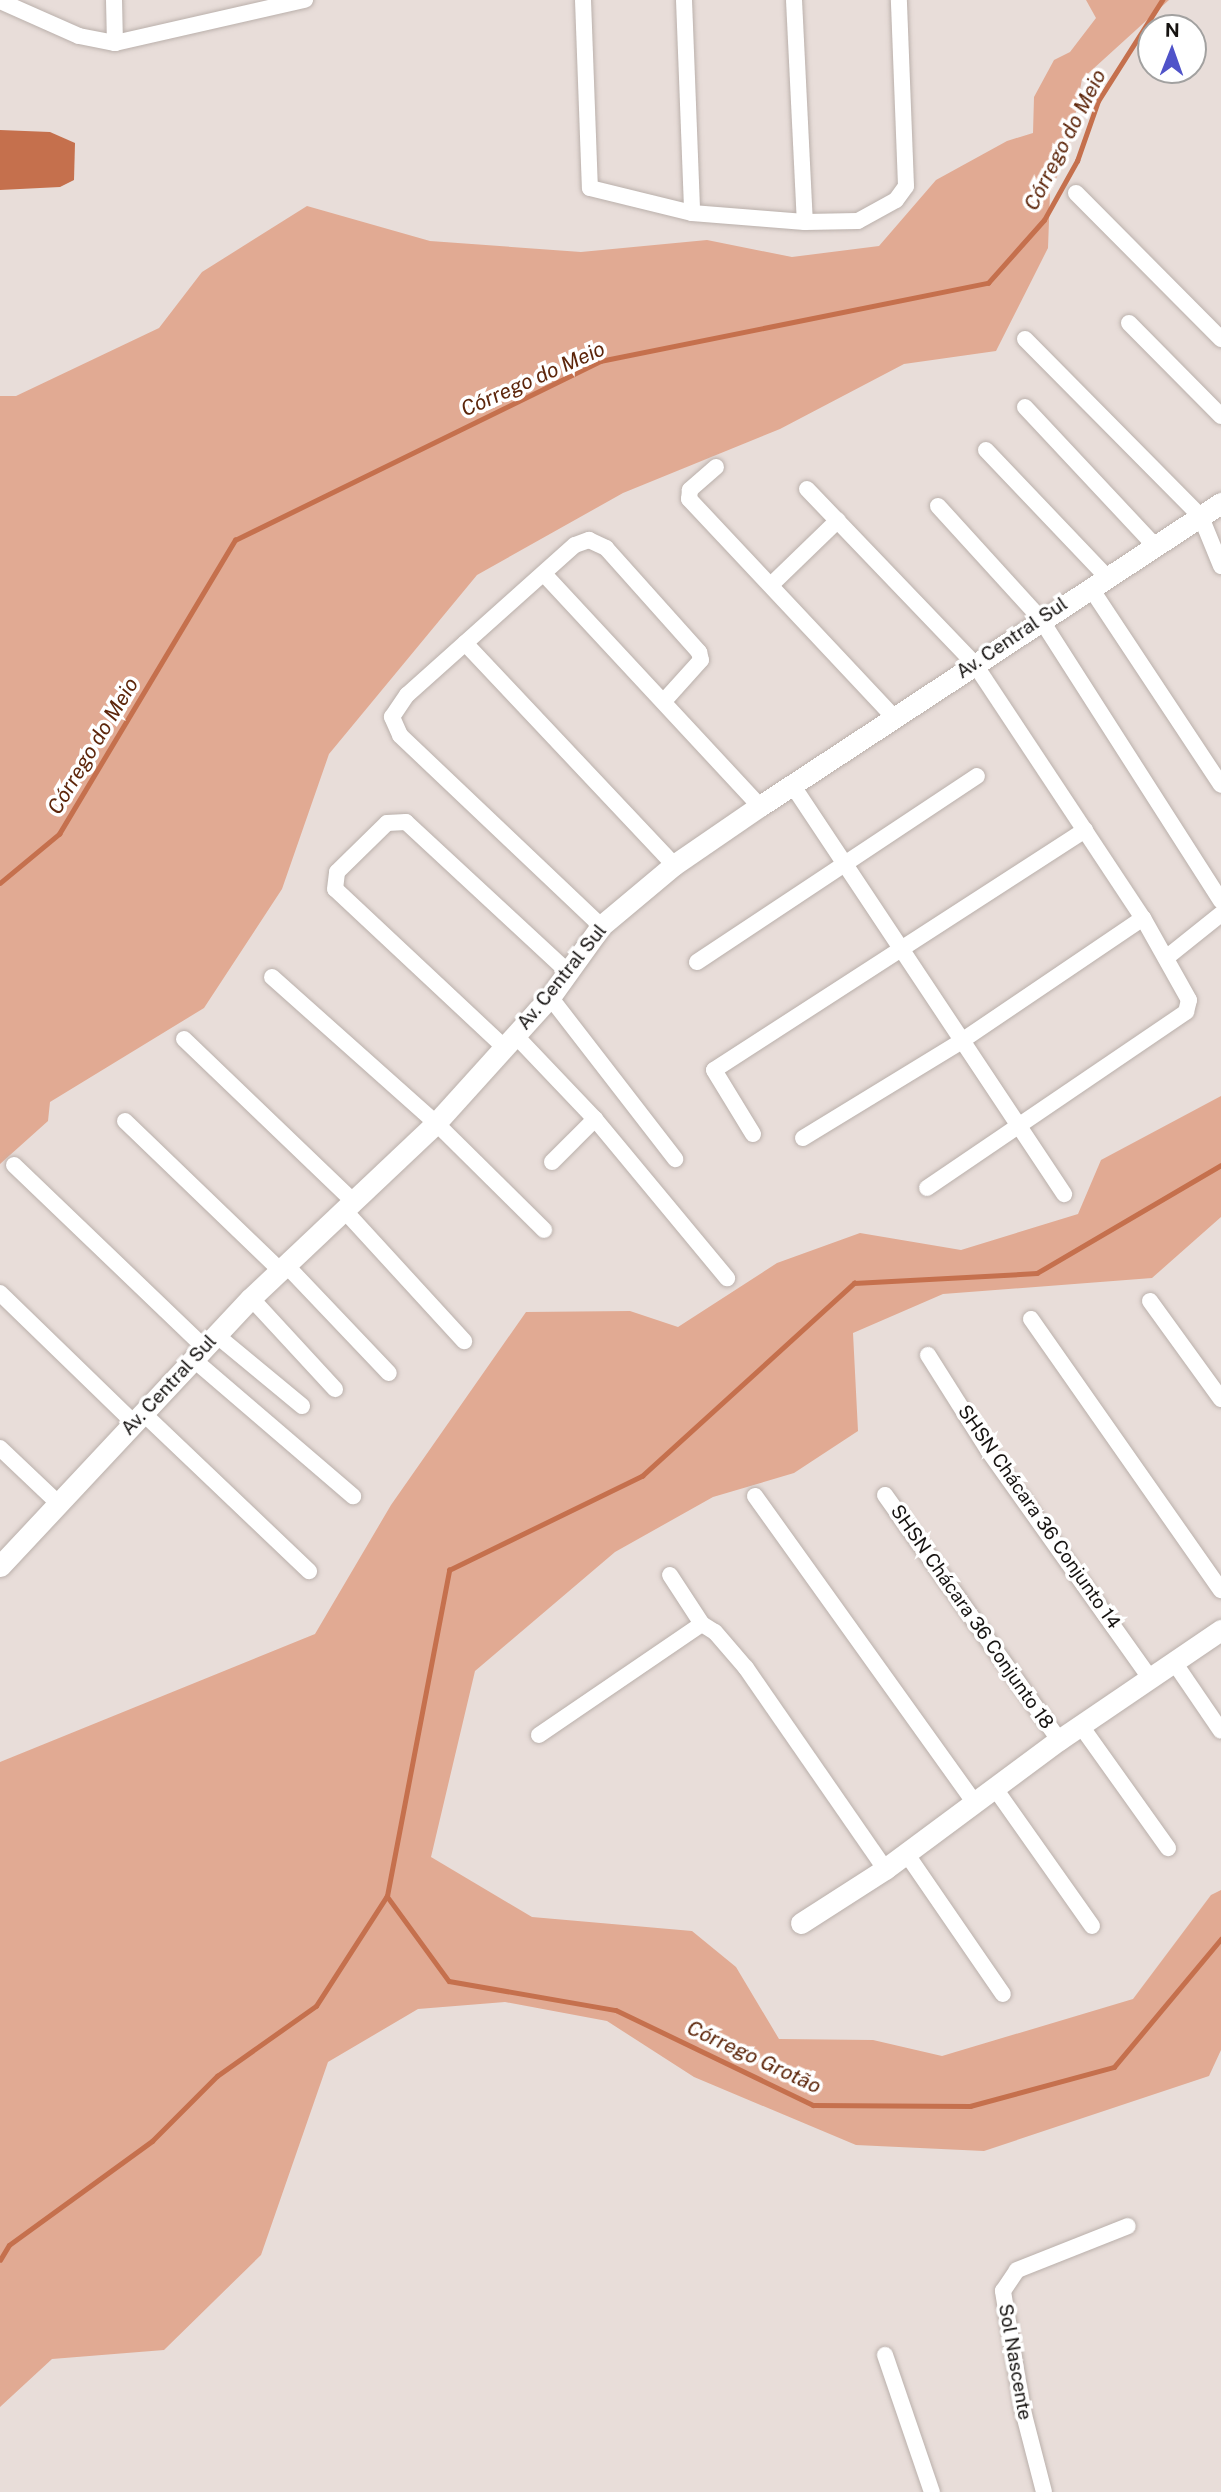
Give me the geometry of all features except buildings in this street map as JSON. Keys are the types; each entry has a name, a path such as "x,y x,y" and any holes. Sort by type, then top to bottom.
{"street":[{"path":"114,0 115,43"},
{"path":"0,1 79,36 115,43 237,8 305,0"},
{"path":"583,0 590,188 692,213 805,222 858,220 896,200 906,186 899,0"},
{"path":"684,0 692,213"},
{"path":"794,0 805,222"},
{"path":"1076,193 1221,339"},
{"path":"1129,323 1221,416"},
{"path":"1025,339 1201,517 1221,566"},
{"path":"1025,407 1154,545"},
{"path":"986,450 1098,582 1221,785"},
{"path":"716,467 690,490 689,499 894,717"},
{"path":"807,489 974,663 1143,918 1188,996 1186,1012 928,1188"},
{"name":"Av. Central Sul","path":"0,1566 251,1298 436,1123 550,997 601,926 674,865 760,806 1040,618 1221,503"},
{"path":"938,506 1040,618 1221,901"},
{"path":"771,584 838,520"},
{"path":"601,926 394,726 392,717 401,702 582,541 597,541 606,548 701,656 665,700"},
{"path":"545,575 665,700 760,806"},
{"path":"465,643 674,865"},
{"path":"697,962 977,776"},
{"path":"793,786 960,1042 1021,1127 1064,1194"},
{"path":"569,973 406,822 387,823 337,872 335,889 595,1119 727,1278"},
{"path":"753,1134 714,1070 902,953 1085,830"},
{"path":"1166,958 1221,914"},
{"path":"803,1138 960,1042 1143,918"},
{"path":"272,977 436,1123 544,1230"},
{"path":"550,997 675,1159"},
{"path":"184,1040 349,1205 464,1341"},
{"path":"552,1162 595,1119"},
{"path":"125,1121 283,1268 389,1373"},
{"path":"14,1165 204,1347 353,1496"},
{"path":"0,1293 309,1571"},
{"path":"251,1298 335,1388"},
{"path":"1150,1301 1221,1399"},
{"path":"1031,1319 1221,1590"},
{"path":"204,1347 302,1406"},
{"name":"SHSN Chácara 36 Conjunto 14","path":"928,1355 988,1450 1151,1679"},
{"path":"0,1448 58,1504"},
{"name":"SHSN Chácara 36 Conjunto 18","path":"885,1495 1059,1740"},
{"path":"755,1496 974,1802"},
{"path":"670,1575 702,1624 716,1632 746,1668 885,1869"},
{"path":"538,1735 702,1624"},
{"path":"801,1923 885,1869 1059,1740 1221,1630"},
{"path":"1174,1662 1221,1731"},
{"path":"1081,1726 1168,1848"},
{"path":"994,1787 1092,1926"},
{"path":"905,1853 1003,1994"},
{"name":"Sol Nascente","path":"1044,2492 1005,2318 1006,2282 1031,2263 1128,2226"},
{"path":"885,2355 932,2492"}],"shaded area":[{"path":"1086,0 1169,0 1154,14 1137,14 1137,29 1082,79 1069,149 1050,193 1048,248 996,351 904,364 780,429 623,493 477,575 329,754 282,889 204,1008 50,1102 48,1121 0,1164 0,396 16,396 159,328 202,272 307,206 430,241 581,252 707,240 792,257 879,246 936,180 1007,141 1033,133 1034,97 1054,60 1070,52 1096,18"},
{"path":"0,130 50,132 75,143 74,180 60,187 0,190"},
{"path":"1221,1096 1221,1217 1152,1278 943,1294 853,1333 858,1431 794,1473 713,1497 615,1552 475,1671 431,1857 532,1917 692,1931 736,1967 779,2039 873,2040 942,2056 1133,1999 1211,1895 1221,1890 1221,2050 1209,2076 984,2151 856,2145 694,2077 607,2021 505,2002 418,2009 328,2062 261,2255 164,2350 52,2359 0,2407 0,1762 315,1634 391,1505 526,1312 630,1311 678,1327 777,1263 860,1233 961,1250 1078,1214 1101,1160"}],"waterway":[{"name":"Córrego do Meio","path":"0,883 59,834 235,540 600,361 988,283 1044,220 1077,161 1098,101 1162,0"},
{"path":"0,2260 9,2245 152,2141 217,2076 316,2006 387,1896 449,1570 642,1476 854,1283 1037,1273 1221,1165"},
{"name":"Córrego Grotão","path":"387,1896 449,1981 616,2010 813,2105 970,2106 1114,2067 1221,1939"}]}
